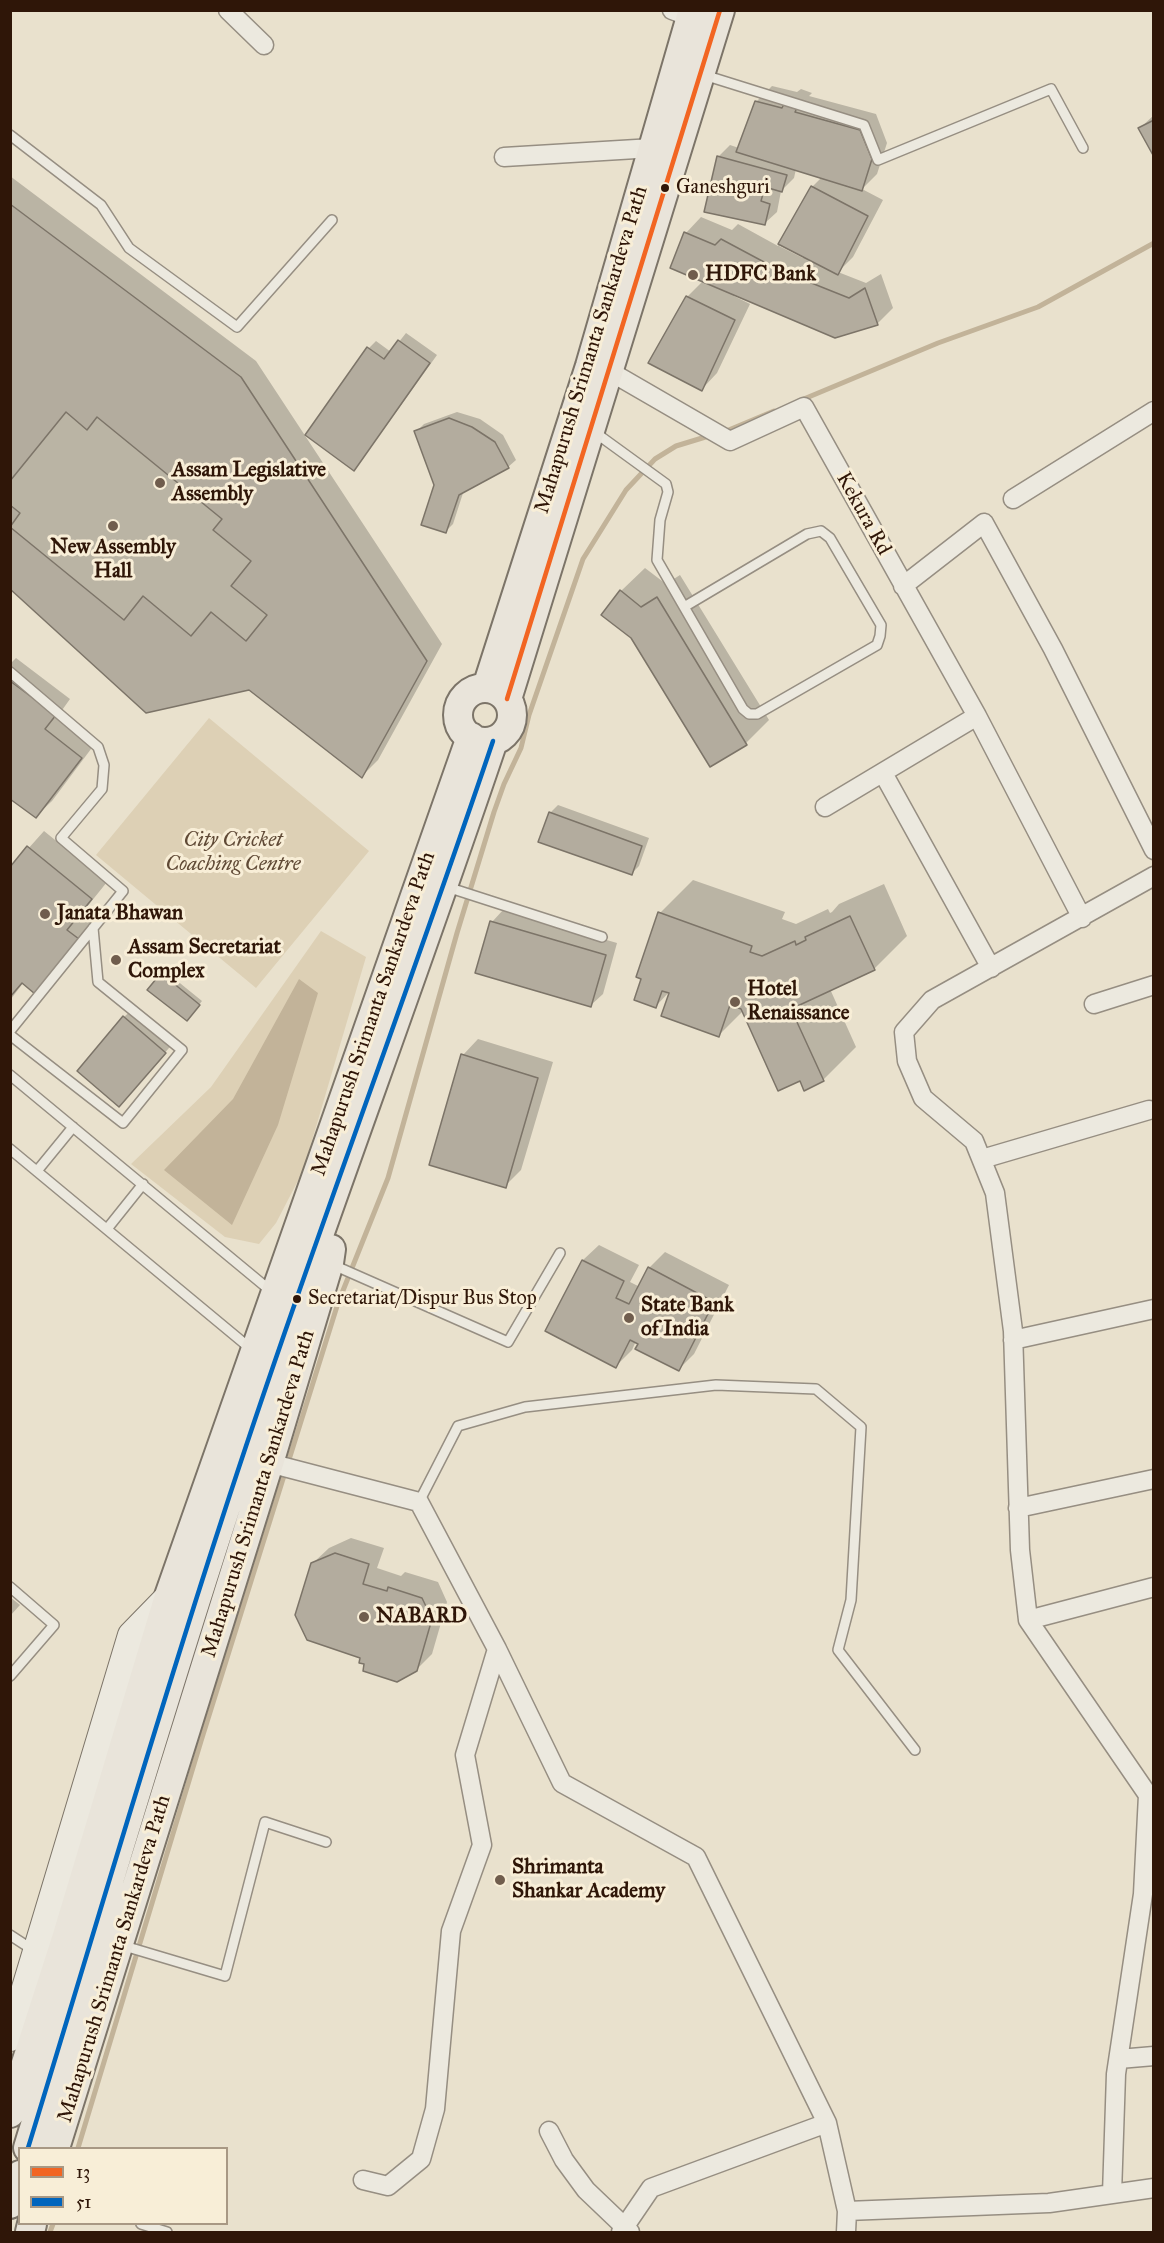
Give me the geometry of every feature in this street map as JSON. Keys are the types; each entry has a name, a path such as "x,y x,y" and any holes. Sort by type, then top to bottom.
{"main road":[{"name":"Mahapurush Srimanta Sankardeva Path","path":"497,693 591,430 720,10"},
{"name":"Mahapurush Srimanta Sankardeva Path","path":"497,693 653,148 685,13"},
{"path":"474,689 497,693 512,712 511,721 501,737 482,739 461,728 458,710 467,694 474,689"},
{"name":"Mahapurush Srimanta Sankardeva Path","path":"55,2147 124,1946 336,1266 328,1208 451,888 482,739"},
{"name":"Mahapurush Srimanta Sankardeva Path","path":"10,2113 66,1939 169,1596 264,1358 274,1294 482,739"},
{"path":"28,2147 220,1523 264,1358 328,1208"},
{"path":"10,2038 131,1635 169,1596"},
{"path":"10,2043 39,2022"},
{"path":"10,2204 18,2181"}],"street":[{"path":"228,10 264,45"},
{"path":"504,158 653,148"},
{"name":"Kekura Rd","path":"609,371 730,441 804,407 977,716 1082,918"},
{"path":"1013,499 1154,411"},
{"path":"903,586 984,523 1053,649 1154,850"},
{"path":"825,807 977,716"},
{"path":"883,773 991,968"},
{"path":"1112,2194 1119,2060 1145,1933 1143,1894 1151,1794 1028,1620 1020,1550 1013,1340 995,1193 975,1140 923,1098 907,1061 904,1032 932,1000 1154,876"},
{"path":"1094,1004 1154,985"},
{"path":"982,1160 1149,1110"},
{"path":"1013,1340 1154,1309"},
{"path":"273,1464 419,1502 496,1649 562,1783 696,1857 827,2123 847,2211 846,2232"},
{"path":"1018,1508 1154,1479"},
{"path":"1028,1620 1154,1587"},
{"path":"363,2181 388,2186 421,2159 435,2109 451,1931 482,1845 465,1755 496,1649"},
{"path":"1119,2060 1154,2056"},
{"path":"549,2131 564,2160 586,2190 625,2230 651,2188 827,2123"},
{"path":"847,2211 1049,2203 1154,2188"}],"lane":[{"path":"702,74 864,125 878,160 1051,89 1083,148"},
{"path":"10,135 101,205 129,248 237,327 332,220"},
{"path":"591,430 666,484 668,492 660,520 657,560 743,710 749,714 757,714 877,645 880,636 881,625 830,538 821,531 807,534 684,607"},
{"path":"10,672 98,747 104,765 102,789 61,838 123,891 93,928 10,1033 123,1123 182,1050 98,981 93,928"},
{"path":"451,888 602,937"},
{"path":"10,1075 274,1294"},
{"path":"37,1171 74,1127"},
{"path":"10,1149 264,1358"},
{"path":"107,1229 143,1184"},
{"path":"336,1266 508,1342 560,1252"},
{"path":"419,1502 458,1426 525,1407 716,1385 816,1389 861,1427 851,1600 838,1650 915,1750"},
{"path":"10,1587 54,1625 10,1676"},
{"path":"124,1946 225,1976 265,1822 326,1842"},
{"path":"10,1935 37,1952"},
{"path":"147,2225 167,2232"}],"green space":[{"name":"City Cricket Coaching Centre","path":"209,718 369,851 256,988 96,855"},
{"path":"321,931 366,957 303,1171 276,1223 259,1244 225,1237 131,1164 211,1087"}],"shaded area":[{"path":"299,979 318,993 278,1125 232,1225 164,1170 233,1099"}],"building":[{"path":"755,101 782,108 784,104 797,108 795,112 860,130 872,159 862,191 736,152"},
{"path":"1154,120 1154,157 1138,128"},
{"path":"717,156 787,175 782,192 765,187 761,201 770,204 765,225 704,212"},
{"path":"811,186 868,216 838,275 778,244"},
{"name":"Assam Legislative Assembly","path":"10,204 241,377 427,661 362,778 249,690 146,713 10,589"},
{"path":"684,232 715,245 721,239 779,270 849,298 865,288 878,325 835,338 670,268"},
{"path":"686,296 735,320 702,391 648,363"},
{"path":"398,340 430,363 354,471 305,435 367,347 384,359"},
{"name":"New Assembly Hall","path":"66,412 87,430 97,417 222,519 213,530 251,561 231,586 267,615 246,641 211,612 191,636 143,596 124,620 10,527 20,513 10,505 10,481"},
{"path":"449,418 472,427 495,442 509,468 459,495 446,533 421,525 434,485 414,431"},
{"path":"620,590 641,607 657,597 747,745 710,767 631,638 601,615"},
{"path":"10,681 56,715 45,729 82,758 36,818 10,799"},
{"path":"549,812 642,846 632,875 538,842"},
{"name":"Janata Bhawan","path":"27,846 92,899 67,930 79,939 35,994 22,983 10,997 10,867"},
{"name":"Hotel Renaissance","path":"658,912 752,946 750,952 762,956 795,941 796,945 806,940 805,937 850,916 875,970 791,1009 824,1081 804,1091 800,1081 778,1091 741,1009 730,1005 719,1037 661,1016 669,993 662,991 656,1008 634,1000 641,979 636,977"},
{"path":"490,921 606,955 591,1007 475,973"},
{"path":"161,973 200,1005 187,1021 147,990"},
{"path":"123,1016 166,1053 119,1107 77,1071"},
{"path":"461,1054 538,1078 506,1188 429,1165"},
{"name":"State Bank of India","path":"582,1260 624,1281 616,1298 629,1304 648,1267 714,1302 679,1371 635,1349 638,1344 630,1340 616,1368 545,1331"},
{"name":"NABARD","path":"335,1553 369,1564 363,1584 387,1591 388,1587 422,1598 432,1619 417,1671 397,1682 363,1671 364,1664 359,1663 360,1658 307,1640 295,1615 311,1563"}],"waterway":[{"path":"799,401 938,343 1038,307 1154,243"},
{"path":"724,432 774,411"},
{"path":"78,2147 201,1741 338,1303 388,1178 457,933 494,812 521,748 529,715 583,559 626,490 655,459 676,446 712,435"},
{"path":"50,2232 53,2225"}],"transit line":[{"name":"13","path":"507,699 720,10"},
{"name":"51","path":"28,2147 147,1757 253,1424 493,741"}],"place":[{"name":"Ganeshguri","path":"665,188"},
{"name":"HDFC Bank","path":"693,275"},
{"name":"Assam Legislative Assembly","path":"160,483"},
{"name":"New Assembly Hall","path":"113,526"},
{"name":"Janata Bhawan","path":"45,914"},
{"name":"Assam Secretariat Complex","path":"116,960"},
{"name":"Hotel Renaissance","path":"735,1002"},
{"name":"Secretariat/Dispur Bus Stop","path":"297,1299"},
{"name":"State Bank of India","path":"629,1318"},
{"name":"NABARD","path":"364,1617"},
{"name":"Shrimanta Shankar Academy","path":"500,1880"}]}
